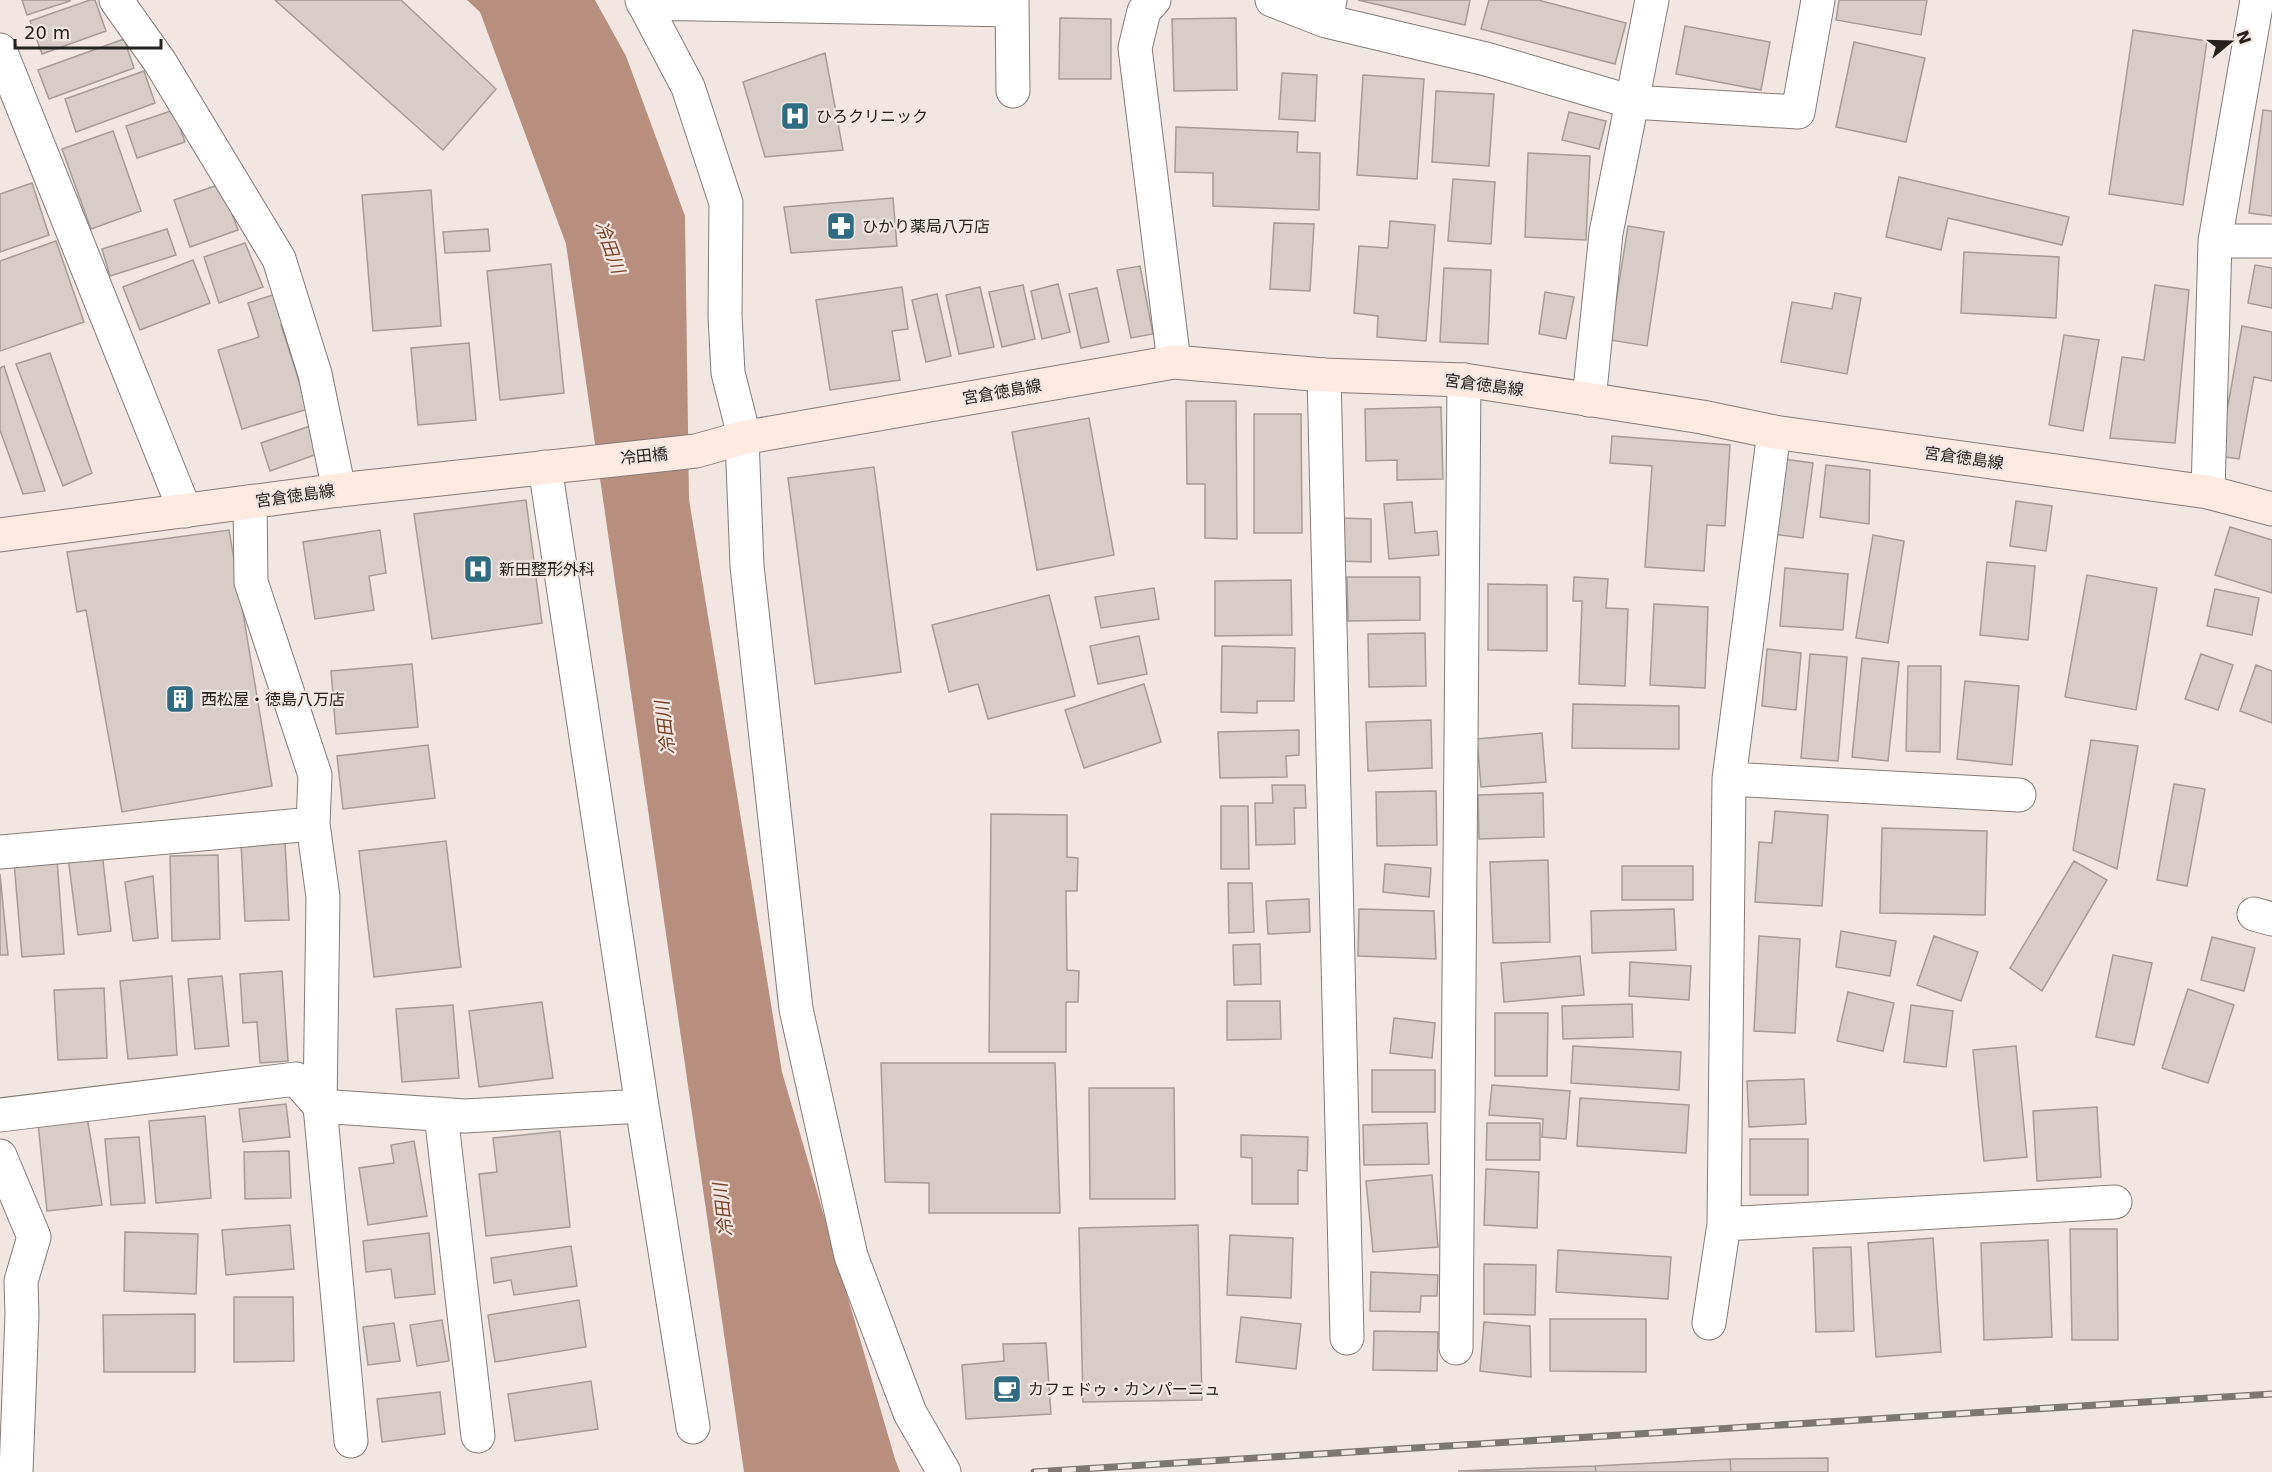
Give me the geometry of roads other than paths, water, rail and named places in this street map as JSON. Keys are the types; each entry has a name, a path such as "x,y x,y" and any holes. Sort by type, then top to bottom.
{"main road":[{"name":"宮倉徳島線","path":"696,451 742,438 1174,362 1324,375 1464,380 1702,417 1774,432 2208,492 2272,509"},
{"name":"冷田橋","path":"591,462 696,451"},
{"name":"宮倉徳島線","path":"2,530 184,511 339,490 591,462"}],"street":[{"path":"116,0 160,62 279,259 315,374 339,490"},
{"path":"1154,0 1144,11 1135,48 1174,362"},
{"path":"1272,0 1328,10 1486,60 1632,102 1798,112 1818,0"},
{"path":"1588,400 1606,233 1652,0"},
{"path":"2208,492 2215,241 2257,0"},
{"path":"944,1472 910,1413 851,1256 796,1009 747,566 742,428 728,373 725,316 726,203 688,87 642,2 1011,5 1013,90"},
{"path":"0,50 184,511"},
{"path":"2215,241 2272,241"},
{"path":"1324,375 1347,1338"},
{"path":"1456,1348 1464,380"},
{"path":"1709,1323 1724,1224 1729,779 1774,432"},
{"path":"545,467 693,1427"},
{"path":"250,502 251,582 315,775 314,824 323,897 320,1106 351,1441"},
{"path":"1729,779 2019,795"},
{"path":"0,852 314,824"},
{"path":"0,1115 296,1079 320,1106 465,1116 642,1106"},
{"path":"441,1114 478,1436"},
{"path":"0,1156 34,1237 10,1279 22,1314 16,1472"},
{"path":"1724,1224 2115,1202"}],"water":[{"name":"冷田川","path":"467,0 595,0 626,56 685,216 689,499 782,1072 900,1472 744,1472 566,244 480,12"}],"railway":[{"path":"1034,1472 2272,1394"}],"place":[{"name":"ひろクリニック","path":"795,116"},
{"name":"ひかり薬局八万店","path":"841,226"},
{"name":"新田整形外科","path":"478,569"},
{"name":"西松屋・徳島八万店","path":"180,699"},
{"name":"カフェドゥ・カンパーニュ","path":"1007,1389"}]}
